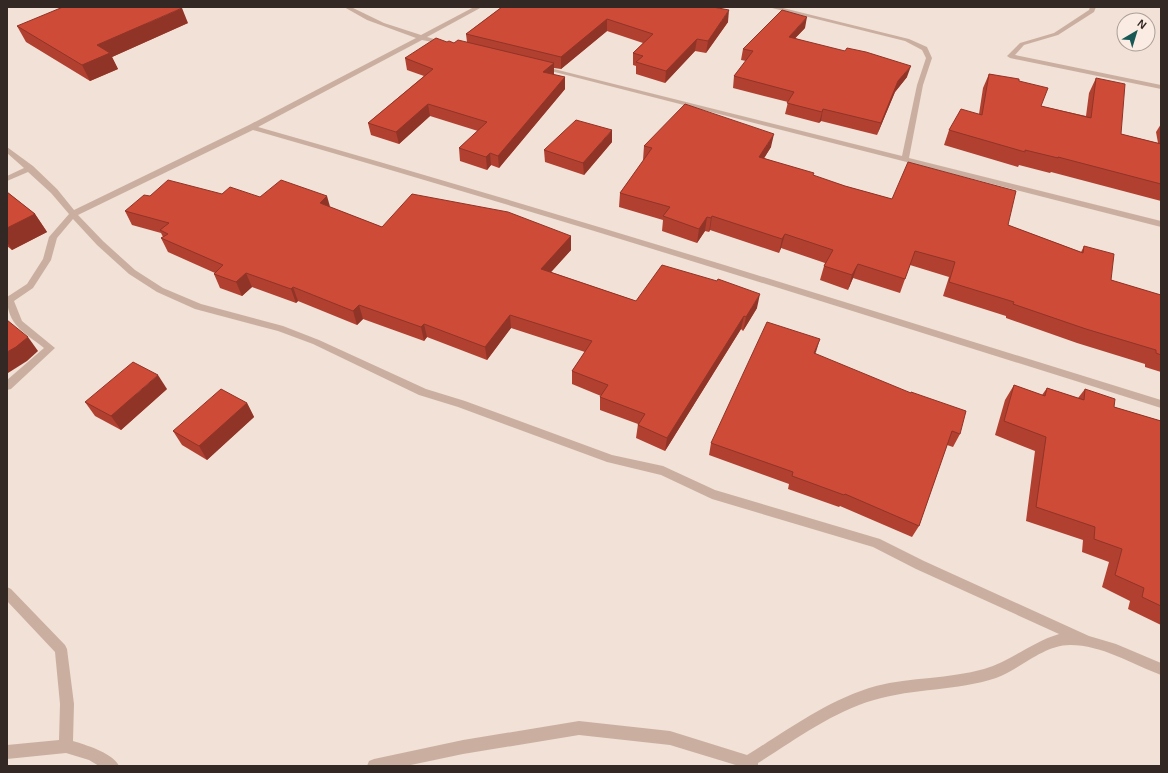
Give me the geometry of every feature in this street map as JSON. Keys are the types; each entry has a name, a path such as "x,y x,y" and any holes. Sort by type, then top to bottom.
{"street":[{"path":"348,7 359,15 422,38 453,46"},
{"path":"7,386 50,348 18,323 9,300 30,286 38,272 48,260 53,237 73,214 252,127 479,7"},
{"path":"771,7 907,40 925,48 929,53 929,58 920,84 905,158"},
{"path":"1093,7 1092,11 1056,34 1022,44 1010,56 1161,86"},
{"path":"538,67 753,122 905,158 1161,224"},
{"path":"252,127 409,172 871,313 1161,404"},
{"path":"7,149 54,190 73,214 100,243 132,272 160,290 198,307 280,328 316,342 423,392 461,404 611,459 663,471 712,494 876,543 920,565 1089,642 1120,652 1161,669"},
{"path":"7,180 30,168"},
{"path":"7,593 61,649 67,704 66,746"},
{"path":"374,766 463,747 579,728 670,738 751,764 836,707 869,695 912,686 965,680 998,670 1055,641 1069,639 1089,642"},
{"path":"7,752 66,746 92,754 112,766"}],"building":[{"path":"63,7 182,8 97,45 110,53 82,65 17,26"},
{"path":"502,7 713,7 729,10 708,41 697,39 666,71 636,62 643,56 633,53 653,34 607,19 561,57 466,34"},
{"path":"782,10 807,17 789,37 845,51 847,48 866,52 911,66 898,81 881,123 823,109 822,112 787,103 794,92 734,76 753,51 743,49"},
{"path":"436,38 454,43 458,40 554,63 543,72 565,77 498,156 490,153 486,157 459,148 487,122 428,104 396,132 368,123 433,69 405,58"},
{"path":"989,74 1019,79 1019,81 1048,88 1041,106 1091,118 1096,78 1125,84 1121,134 1161,144 1161,184 1058,157 1025,150 1025,152 949,130 961,109 982,115"},
{"path":"685,104 774,134 759,157 814,173 813,175 845,186 892,199 908,162 1016,191 1008,225 1083,253 1084,246 1114,254 1111,280 1161,295 1161,355 1156,353 1156,350 1086,329 1013,304 1014,302 949,282 955,262 915,251 905,279 858,264 852,275 824,266 833,250 785,234 782,239 712,216 711,218 707,217 699,229 663,216 670,207 620,193 652,148 644,146"},
{"path":"576,120 612,130 583,163 544,150"},
{"path":"168,180 222,194 230,187 260,197 281,180 327,196 320,203 382,227 412,194 508,212 571,236 541,269 636,301 662,265 717,281 718,279 760,294 746,317 744,316 667,438 638,425 645,414 600,397 608,385 572,371 592,341 510,315 485,347 424,324 421,327 359,305 353,311 293,287 291,289 246,273 236,282 214,274 223,265 161,238 168,234 160,230 169,223 125,211 144,195 150,196"},
{"path":"7,192 35,214 7,228"},
{"path":"7,320 28,337 7,352"},
{"path":"767,322 820,339 814,353 911,393 966,411 960,434 952,431 919,526 845,494 844,495 792,476 793,472 711,443"},
{"path":"133,362 158,375 111,416 85,402"},
{"path":"1014,385 1045,396 1047,388 1084,400 1085,389 1115,399 1114,407 1161,421 1161,606 1142,597 1144,588 1115,575 1122,549 1094,539 1095,527 1036,507 1046,437 1004,421"},
{"path":"221,389 247,403 199,446 173,431"}]}
